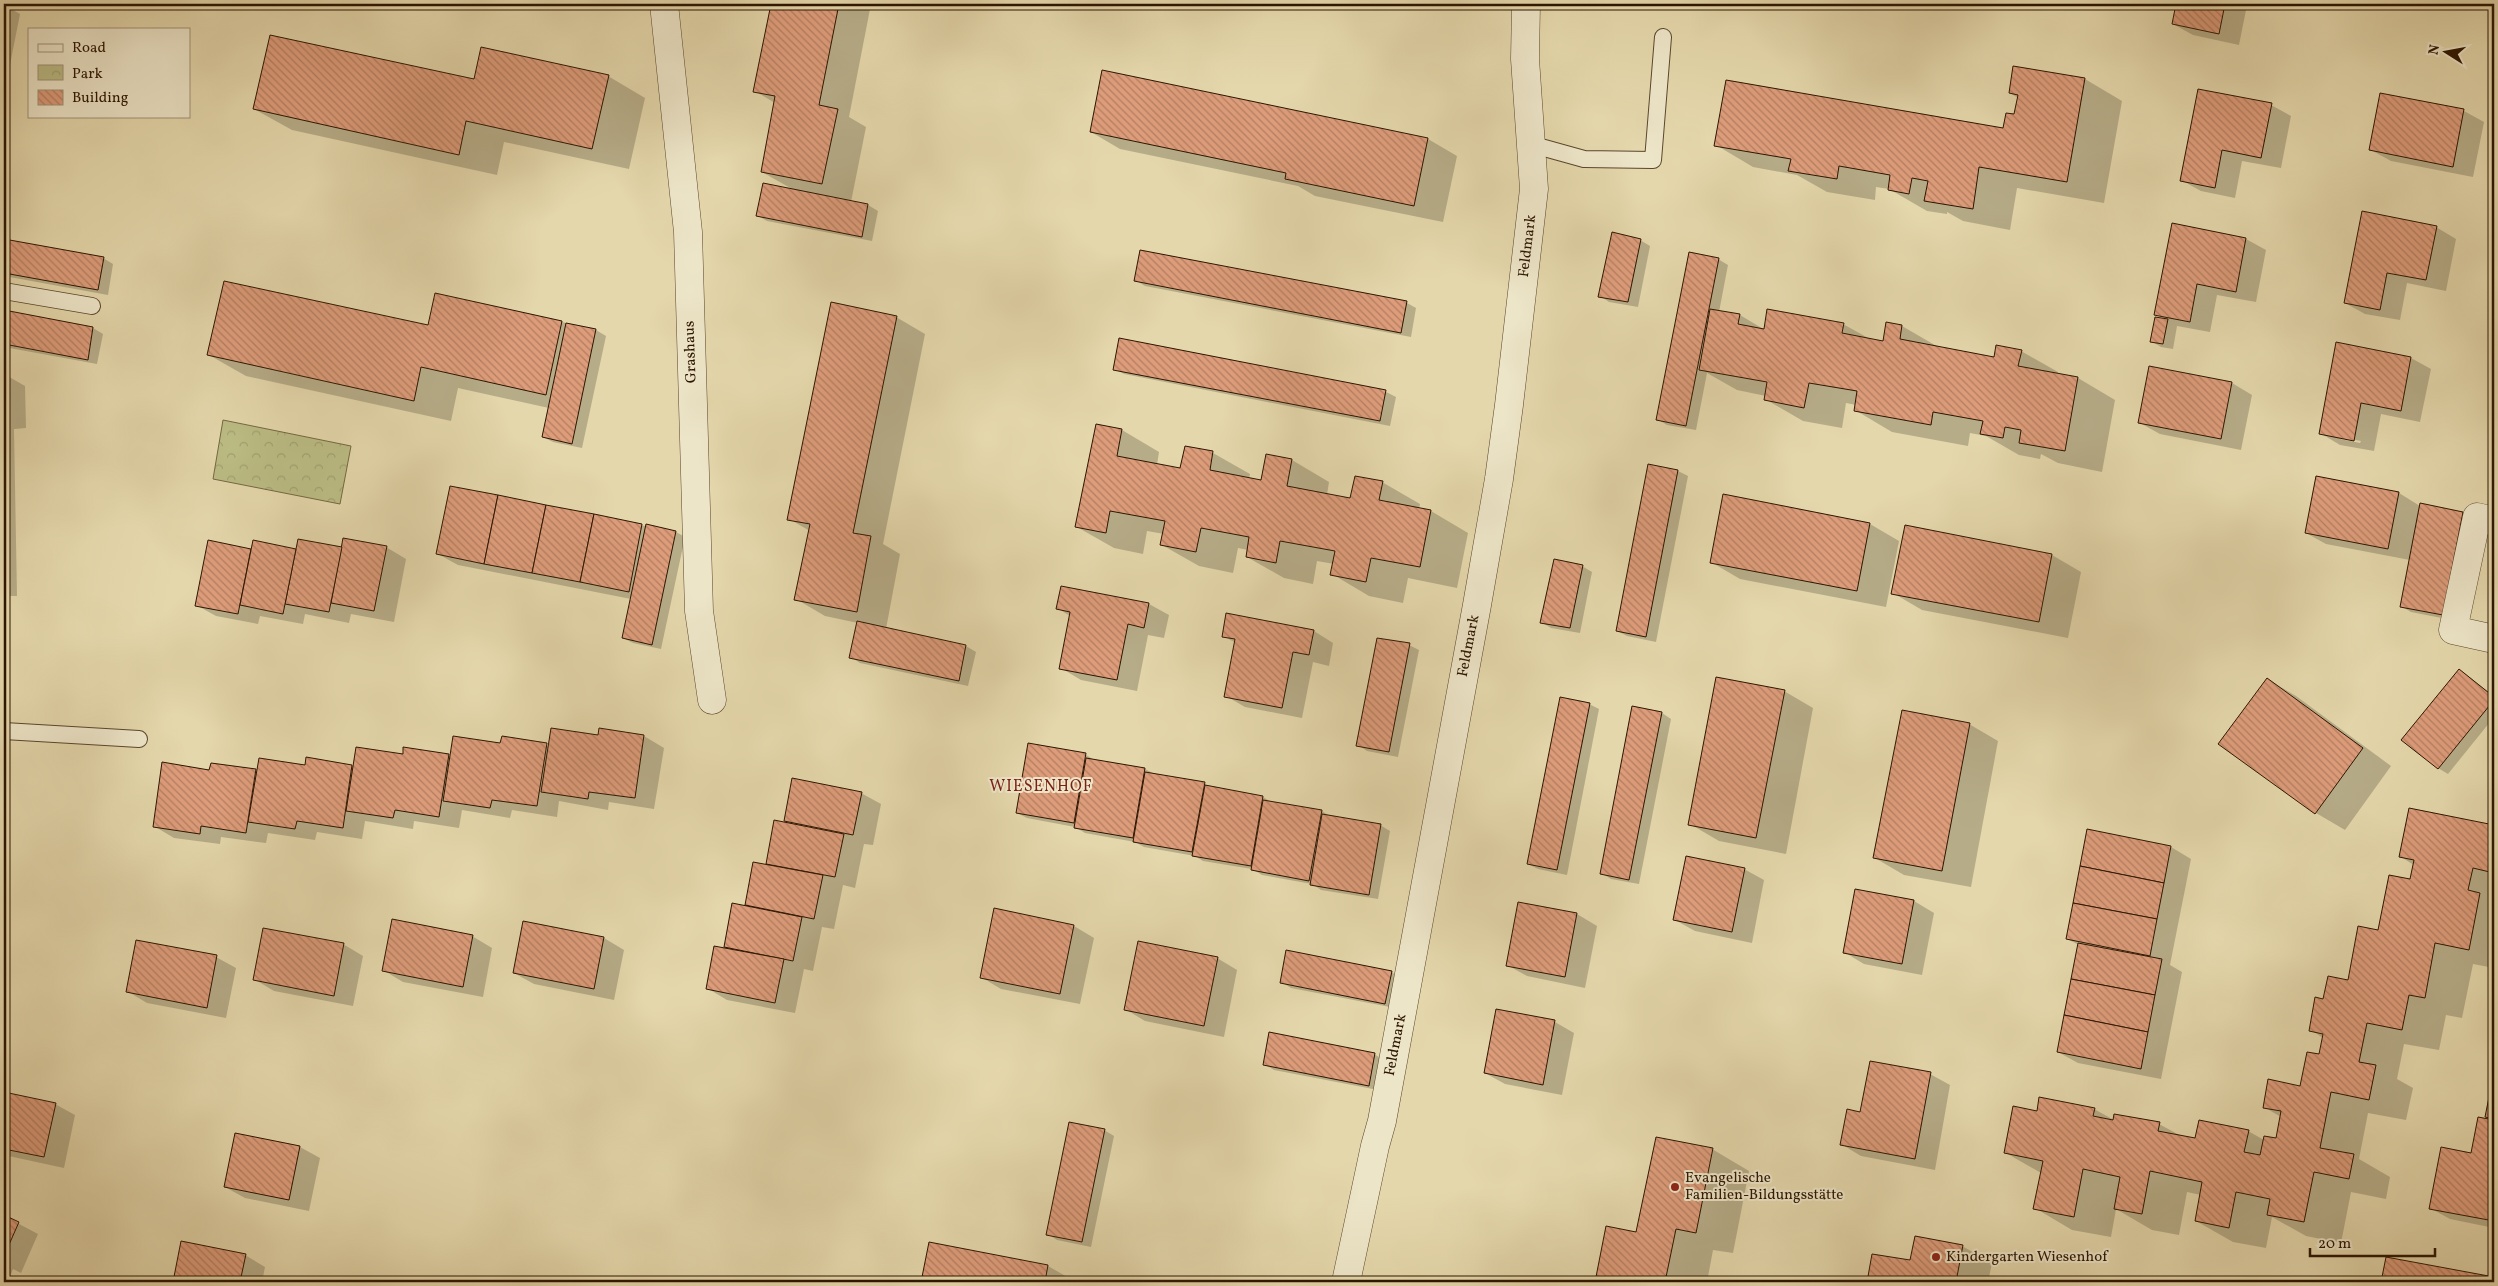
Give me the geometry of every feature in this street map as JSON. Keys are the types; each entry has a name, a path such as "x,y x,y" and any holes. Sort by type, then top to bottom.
{"street":[{"name":"Grashaus","path":"664,4 688,232 699,611 712,700"},
{"name":"Feldmark","path":"1346,1282 1382,1121 1499,478 1534,189 1525,59 1526,4"},
{"path":"2494,521 2477,517 2453,630 2494,639"}],"lane":[{"path":"1530,144 1584,159 1653,160 1664,37"},
{"path":"4,291 92,306"},
{"path":"4,731 139,739"}],"green space":[{"path":"223,420 351,446 340,504 213,479"}],"building":[{"path":"771,4 839,4 819,105 838,109 822,184 761,172 775,96 753,92"},
{"path":"2176,4 2225,4 2219,34 2172,24"},
{"path":"270,35 474,79 481,47 609,75 592,149 466,121 459,155 253,109"},
{"path":"2013,66 2085,78 2067,182 1979,167 1973,209 1924,201 1928,181 1912,178 1909,194 1888,190 1890,175 1839,166 1837,179 1788,171 1791,159 1714,146 1726,80 2003,128 2006,113 2014,114 2018,95 2009,93"},
{"path":"1102,70 1428,138 1414,206 1285,179 1286,173 1090,132"},
{"path":"2198,89 2272,103 2261,158 2222,150 2215,188 2180,181"},
{"path":"2380,93 2464,109 2453,167 2369,150"},
{"path":"763,183 868,204 862,237 756,216"},
{"path":"2362,211 2437,226 2426,280 2387,273 2380,310 2344,303"},
{"path":"2172,223 2246,238 2236,292 2197,284 2190,322 2154,315"},
{"path":"1612,232 1641,239 1628,302 1598,297"},
{"path":"4,239 104,257 98,290 4,273"},
{"path":"1140,250 1407,301 1401,333 1134,281"},
{"path":"1689,252 1719,258 1686,426 1656,420"},
{"path":"224,281 428,325 435,293 562,321 546,395 421,367 414,401 207,355"},
{"path":"831,302 897,316 853,533 871,536 857,612 794,600 810,524 787,520"},
{"path":"1710,309 1740,314 1738,324 1764,329 1767,309 1844,323 1842,333 1883,341 1886,322 1902,325 1900,339 1994,357 1996,345 2022,350 2018,366 2078,377 2065,451 2019,443 2021,430 2005,427 2003,438 1980,434 1983,421 1933,412 1931,425 1854,411 1857,391 1809,383 1804,408 1764,400 1767,382 1699,370"},
{"path":"4,310 93,327 88,360 4,344"},
{"path":"2155,317 2168,319 2163,344 2150,342"},
{"path":"566,323 596,329 572,444 542,437"},
{"path":"1119,338 1386,390 1380,421 1113,370"},
{"path":"2336,342 2411,357 2401,411 2361,403 2354,441 2319,434"},
{"path":"2149,366 2232,382 2221,439 2138,423"},
{"path":"4,373 7,417 4,418"},
{"path":"1096,424 1122,429 1117,456 1180,468 1185,446 1213,451 1210,470 1261,480 1266,454 1292,459 1287,486 1350,498 1355,476 1383,481 1379,500 1431,510 1420,567 1371,558 1366,582 1330,575 1335,551 1280,541 1276,563 1246,557 1249,537 1201,528 1196,552 1160,545 1165,521 1110,511 1106,533 1075,527"},
{"path":"1648,464 1678,470 1646,637 1616,631"},
{"path":"2316,476 2399,492 2388,549 2305,533"},
{"path":"450,486 498,495 484,564 436,554"},
{"path":"1723,494 1870,523 1857,591 1710,563"},
{"path":"498,495 546,505 532,573 484,564"},
{"path":"2420,503 2463,512 2443,615 2400,607"},
{"path":"546,505 594,514 580,582 532,573"},
{"path":"594,514 642,524 629,592 580,582"},
{"path":"646,524 676,531 652,645 622,638"},
{"path":"1905,525 2052,554 2039,622 1891,594"},
{"path":"343,538 387,546 374,611 331,603"},
{"path":"298,539 342,547 329,612 285,604"},
{"path":"208,540 251,549 238,614 195,606"},
{"path":"253,540 296,549 283,614 240,605"},
{"path":"1554,559 1583,565 1570,628 1540,623"},
{"path":"1061,586 1149,603 1144,628 1128,624 1117,680 1059,669 1070,612 1056,609"},
{"path":"1226,613 1314,630 1309,655 1293,652 1282,708 1224,697 1235,639 1222,637"},
{"path":"857,621 966,645 959,681 849,658"},
{"path":"1377,638 1410,643 1389,752 1356,746"},
{"path":"2459,669 2494,697 2494,700 2438,769 2401,740"},
{"path":"1716,677 1785,690 1756,838 1688,825"},
{"path":"2267,678 2363,748 2315,814 2218,744"},
{"path":"1560,697 1590,703 1557,870 1527,864"},
{"path":"1632,706 1662,712 1629,880 1600,874"},
{"path":"1902,710 1970,723 1942,871 1873,858"},
{"path":"551,728 598,735 599,728 644,735 635,798 589,792 588,799 541,792"},
{"path":"453,736 500,743 502,736 547,743 537,806 492,800 490,808 443,801"},
{"path":"1028,743 1086,753 1074,823 1016,813"},
{"path":"356,747 403,754 403,747 449,754 439,817 395,810 393,818 346,811"},
{"path":"306,757 352,765 343,828 297,821 295,829 248,822 259,758 305,765"},
{"path":"1086,758 1145,768 1133,838 1074,828"},
{"path":"162,762 209,770 211,763 256,769 246,833 201,826 200,834 153,827"},
{"path":"1145,772 1205,782 1192,852 1133,842"},
{"path":"792,778 862,792 853,835 784,821"},
{"path":"1205,785 1263,796 1251,866 1192,856"},
{"path":"1263,800 1322,810 1309,881 1251,870"},
{"path":"2409,808 2494,825 2494,873 2473,868 2468,890 2480,893 2469,950 2435,943 2425,998 2409,995 2402,1030 2367,1023 2359,1062 2376,1065 2369,1100 2331,1092 2320,1148 2354,1154 2349,1179 2314,1172 2304,1222 2267,1215 2270,1199 2236,1192 2229,1228 2195,1221 2202,1182 2150,1171 2142,1214 2114,1209 2120,1177 2083,1169 2074,1217 2033,1209 2043,1161 2004,1153 2013,1106 2037,1111 2039,1097 2095,1108 2093,1116 2113,1120 2114,1114 2160,1122 2158,1131 2195,1138 2199,1120 2249,1130 2244,1152 2260,1155 2264,1136 2276,1138 2281,1111 2263,1108 2268,1079 2300,1086 2307,1052 2319,1054 2323,1034 2309,1031 2315,997 2323,999 2328,976 2348,980 2358,926 2378,930 2389,875 2410,879 2414,860 2399,857"},
{"path":"1322,814 1381,824 1369,895 1310,885"},
{"path":"774,820 844,834 835,877 766,864"},
{"path":"2087,829 2171,846 2164,883 2080,866"},
{"path":"1686,856 1745,868 1732,932 1673,920"},
{"path":"753,862 823,875 814,919 745,905"},
{"path":"2080,866 2164,883 2157,919 2073,903"},
{"path":"1855,889 1914,900 1902,964 1843,953"},
{"path":"1518,902 1577,913 1565,977 1506,966"},
{"path":"732,903 802,917 793,961 724,947"},
{"path":"2073,903 2157,919 2150,956 2066,939"},
{"path":"994,908 1074,925 1060,994 980,978"},
{"path":"392,919 473,935 463,987 382,971"},
{"path":"523,921 604,937 594,989 513,973"},
{"path":"263,928 344,943 334,996 253,980"},
{"path":"136,940 217,955 207,1008 126,992"},
{"path":"1138,941 1218,957 1204,1026 1124,1010"},
{"path":"2078,943 2162,959 2155,995 2071,979"},
{"path":"714,946 784,959 775,1003 706,989"},
{"path":"1286,950 1392,971 1385,1004 1280,983"},
{"path":"2071,979 2155,995 2148,1032 2064,1015"},
{"path":"1496,1009 1555,1020 1543,1085 1484,1073"},
{"path":"2064,1015 2148,1032 2141,1069 2057,1052"},
{"path":"1269,1032 1375,1053 1369,1086 1263,1065"},
{"path":"1870,1061 1931,1072 1915,1159 1840,1145 1847,1109 1860,1112"},
{"path":"2494,1072 2494,1119 2485,1117"},
{"path":"4,1092 56,1103 44,1157 4,1149"},
{"path":"2478,1117 2494,1120 2494,1221 2429,1209 2441,1147 2471,1153"},
{"path":"1069,1122 1105,1129 1082,1242 1046,1235"},
{"path":"235,1133 300,1146 289,1200 224,1187"},
{"name":"Evangelische Familien-Bildungsstätte","path":"1656,1137 1713,1148 1696,1233 1676,1229 1665,1282 1595,1282 1606,1226 1636,1232"},
{"path":"4,1215 19,1222 4,1256"},
{"name":"Kindergarten Wiesenhof","path":"1915,1236 1963,1245 1956,1282 1867,1282 1872,1254 1910,1260"},
{"path":"181,1241 246,1254 240,1282 173,1282"},
{"path":"929,1242 1048,1265 1045,1282 921,1282"},
{"path":"2386,1257 2494,1277 2494,1282 2381,1282"}],"place":[{"name":"Evangelische Familien-Bildungsstätte","path":"1675,1187"},
{"name":"Kindergarten Wiesenhof","path":"1936,1257"}],"district":[{"name":"WIESENHOF","path":"1041,787"}]}
